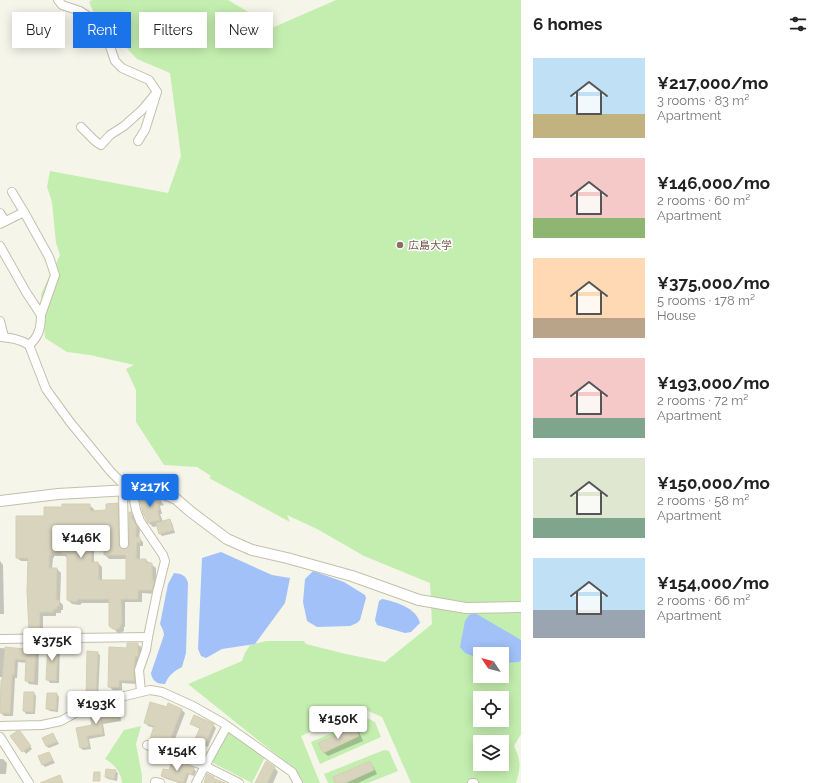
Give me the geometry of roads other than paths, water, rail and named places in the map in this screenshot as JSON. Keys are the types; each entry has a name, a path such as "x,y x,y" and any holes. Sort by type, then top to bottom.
{"street":[{"path":"58,0 62,5 80,11 104,29 115,61 122,68 149,80 157,92"},
{"path":"81,127 101,145 110,135 124,126 142,110 157,92"},
{"path":"138,142 145,130 157,92"},
{"path":"12,192 50,257 55,275 41,315 40,329 35,340 29,345"},
{"path":"0,213 2,222 24,212"},
{"path":"0,246 41,315"},
{"path":"0,321 2,337 15,338 29,345 50,396 134,500 140,521 163,555 165,561 146,650 139,670 141,692"},
{"path":"124,544 126,490"},
{"path":"0,501 58,494 126,490 157,491 176,499 226,539 252,550 352,576 419,600 466,608 521,607"},
{"path":"0,639 148,637"},
{"path":"0,726 42,725 61,721 84,708 112,699 150,690 162,692 193,706 227,726 292,772 298,783"},
{"path":"196,783 227,726"},
{"path":"0,737 30,783"},
{"path":"147,744 205,766 239,783"}],"water":[{"path":"221,552 272,575 290,578 285,603 255,644 222,649 206,658 201,656 198,649 202,558"},
{"path":"313,571 344,582 365,595 366,598 360,620 357,623 350,626 317,627 307,621 303,602 305,579"},
{"path":"174,573 183,575 188,583 186,653 182,667 168,678 165,684 162,684 157,683 154,680 151,673 164,635 160,624 168,584"},
{"path":"382,599 405,606 414,613 420,623 411,632 405,633 377,625 375,620 379,601"},
{"path":"475,613 521,640 521,660 519,662 509,663 509,647 473,647 473,656 465,653 460,647 465,621 469,615"}],"place":[{"name":"広島大学","path":"400,245"}]}
